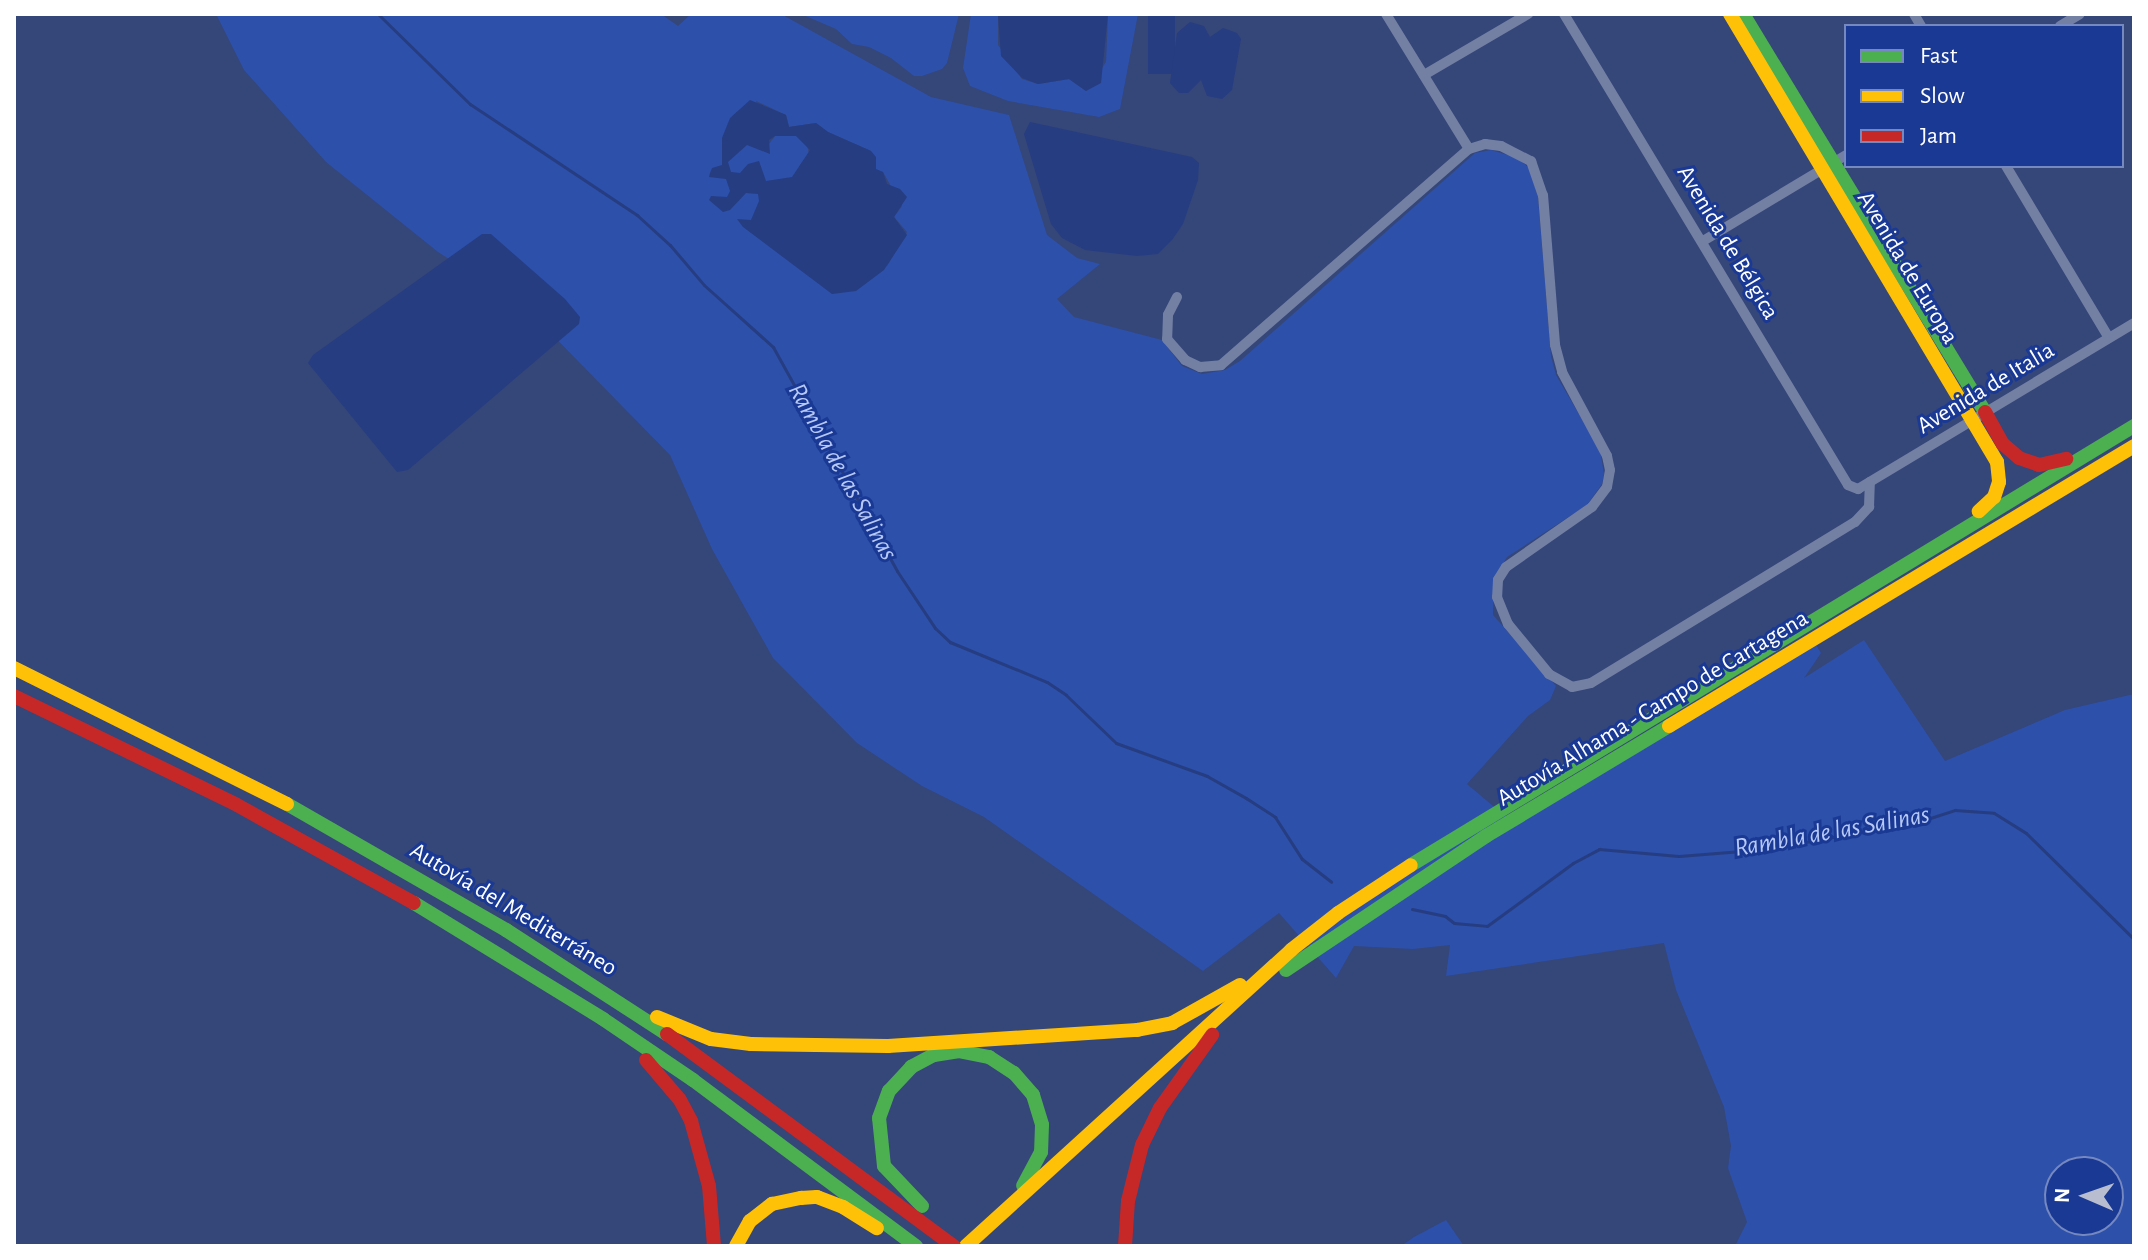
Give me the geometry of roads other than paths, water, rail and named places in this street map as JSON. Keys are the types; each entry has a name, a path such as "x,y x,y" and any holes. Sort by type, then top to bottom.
{"main road":[{"name":"Avenida de Europa","path":"1730,14 1834,162"},
{"name":"Avenida de Europa","path":"1743,14 1834,162 1979,416"},
{"path":"1979,416 2019,458 2039,465 2074,455 2134,419"},
{"path":"1950,536 1956,527 1984,509 1994,497 1999,482 1997,462 1979,416"},
{"name":"Autovía Alhama - Campo de Cartagena","path":"1291,950 1446,842 2134,426"},
{"name":"Autovía Alhama - Campo de Cartagena","path":"1212,1035 1302,957 1486,836 2134,446"},
{"name":"Autovía del Mediterráneo","path":"14,668 118,717 324,823 620,1002 704,1058 954,1246"},
{"name":"Autovía del Mediterráneo","path":"14,696 158,764 443,919 603,1019 792,1151 916,1246"},
{"path":"361,874 646,1060 902,1246"},
{"path":"994,1228 1291,950"},
{"path":"620,1002 711,1039 751,1044 888,1046 1137,1030 1172,1023 1240,986 1281,952 1291,950"},
{"path":"982,1246 994,1228 1030,1178 1041,1152 1042,1125 1033,1095 1014,1073 989,1057 958,1051 934,1055 911,1067 889,1091 879,1118 884,1166 899,1185 966,1246 994,1228 1212,1035"},
{"path":"1125,1246 1128,1201 1142,1145 1160,1108 1212,1035"},
{"path":"646,1060 680,1100 691,1121 709,1186 714,1246"},
{"path":"736,1246 750,1221 772,1204 801,1198 817,1197 843,1207 887,1234"}],"street":[{"path":"1386,14 1469,149"},
{"path":"1424,75 1528,14"},
{"name":"Avenida de Bélgica","path":"1564,14 1848,485 1858,489"},
{"path":"1177,297 1168,315 1167,339 1185,360 1200,367 1221,365 1469,149 1485,144 1511,148 1535,167 1543,195 1555,345 1562,372 1607,456 1610,470 1607,487 1592,507 1514,559 1498,580 1498,605 1502,615 1549,674 1572,687 1591,683 1855,522 1869,507 1870,482"},
{"path":"1703,241 1834,162"},
{"path":"2007,168 2109,338"},
{"name":"Avenida de Italia","path":"1858,489 2134,323"}],"waterway":[{"name":"Rambla de las Salinas","path":"378,14 470,104 637,215 670,245 704,285 773,347 897,571 935,628 950,642 1047,682 1066,695 1116,743 1207,776 1246,798 1275,817 1302,859 1331,882"},
{"name":"Rambla de las Salinas","path":"1412,909 1445,916 1454,923 1487,926 1573,863 1599,849 1679,856 1767,849 1921,821 1955,810 1994,813 2026,833 2134,939"}]}
